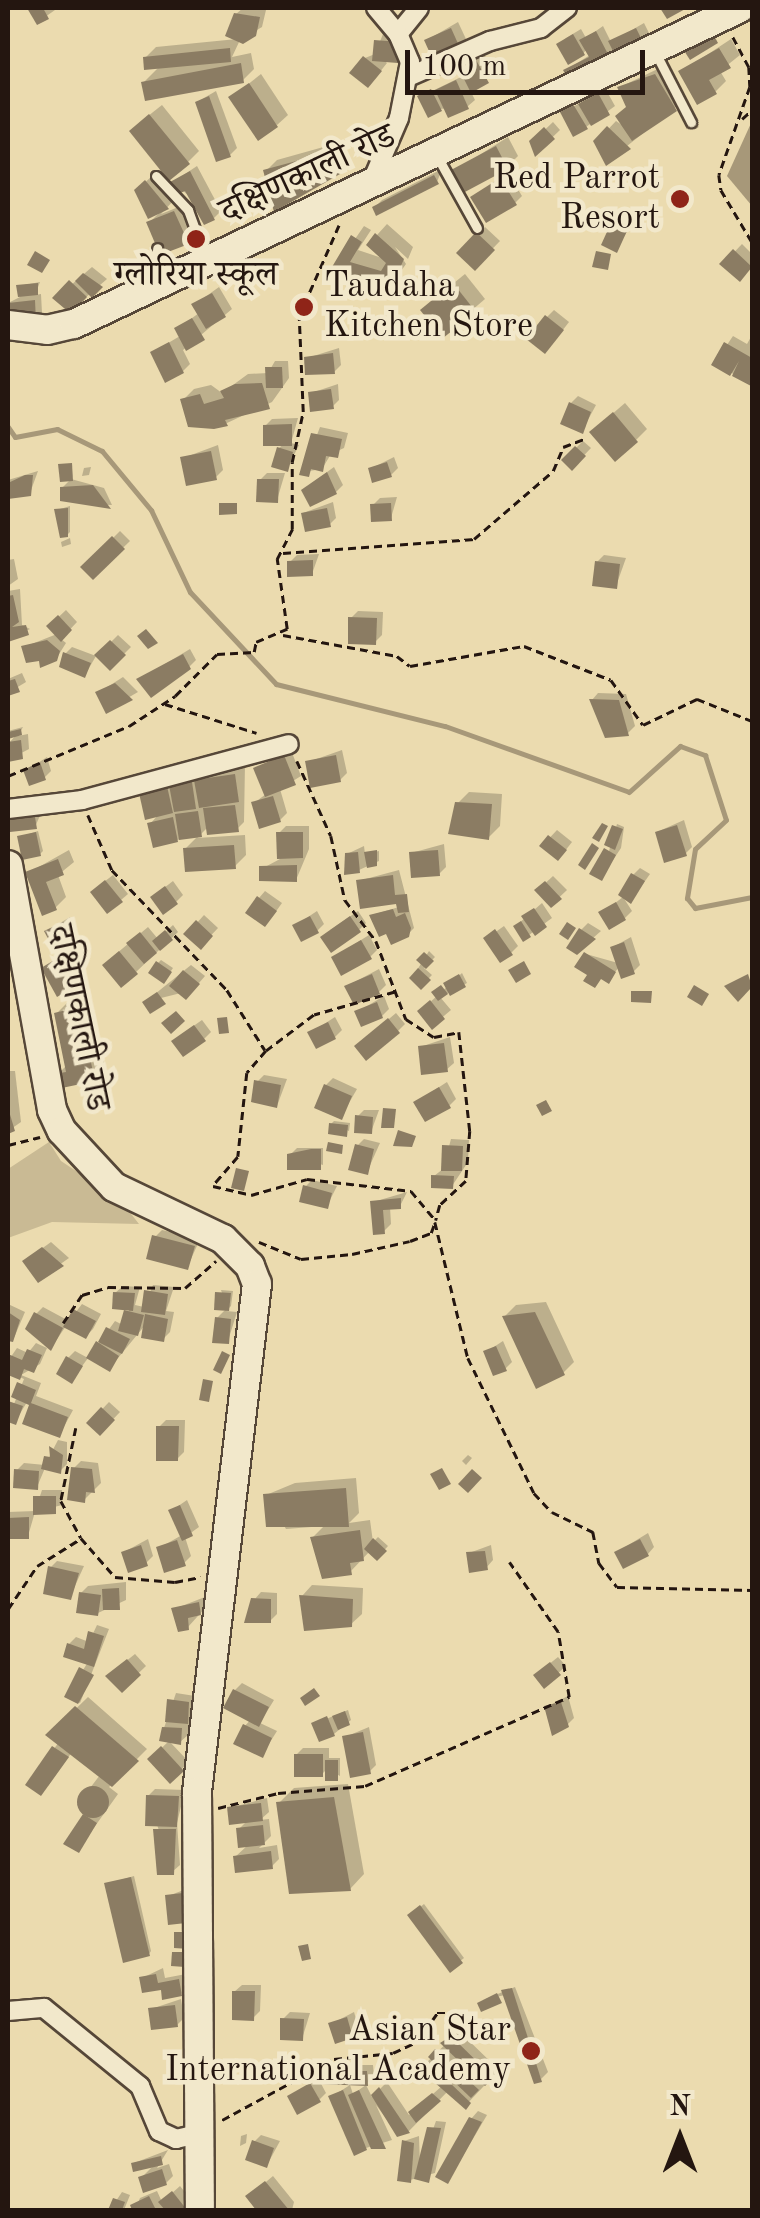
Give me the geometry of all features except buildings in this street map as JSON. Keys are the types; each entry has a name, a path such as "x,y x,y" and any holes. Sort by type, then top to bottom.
{"main road":[{"name":"दक्षिणकाली रोड","path":"8,325 47,330 74,324 154,287 208,249 357,194 731,12"},
{"name":"दक्षिणकाली रोड","path":"8,865 52,1110 62,1131 114,1187 249,1248"},
{"path":"200,2210 196,1816 222,1572 258,1303 249,1248"}],"street":[{"path":"357,194 399,118 408,77 409,53 376,8"},
{"path":"398,34 420,8"},
{"path":"408,77 490,41 540,28 567,8"},
{"path":"8,809 82,800 289,744"},
{"path":"8,2010 44,2008 140,2086 159,2131 176,2139 197,2134"}],"lane":[{"path":"654,49 691,122"},
{"path":"437,156 477,228"},
{"path":"156,176 188,210 208,249"},
{"path":"186,237 208,249"},
{"path":"154,287 157,248"}],"path":[{"path":"731,12 749,67 740,120 719,175 721,190 752,242"},
{"path":"740,120 752,110"},
{"path":"282,634 289,610 277,559 292,529 292,462 303,412 299,316 357,194"},
{"path":"282,553 474,538 553,471 562,446 584,439"},
{"path":"8,776 129,726 163,703 217,654 254,652 256,642 282,634 397,656 410,666 524,646 611,680 643,725 698,699 752,721"},
{"path":"63,1323 82,1295 108,1287 184,1288 208,1263 249,1248 302,1259 352,1254 421,1237 435,1222 440,1204 466,1181 470,1130 459,1032 434,1037 406,1020 376,941 345,900 331,836 289,744 163,703"},
{"path":"82,800 112,870 227,990 266,1051"},
{"path":"396,991 314,1015 266,1051 247,1072 238,1157 214,1186 251,1195 307,1179 412,1191 435,1222 468,1358 534,1493 552,1512 593,1532 606,1575 629,1592 667,1583 752,1590"},
{"path":"8,1145 62,1131"},
{"path":"76,1428 61,1501 81,1538 115,1577 176,1582 222,1572"},
{"path":"8,1609 37,1566 81,1538"},
{"path":"196,1816 246,1798 366,1786 569,1696 558,1632 509,1562"},
{"path":"197,2134 334,2059 393,2053 417,2042 437,2014 462,2012"}],"shaded area":[{"path":"752,121 752,206 727,176"},
{"path":"49,1142 61,1161 121,1201 139,1224 52,1222 8,1238 8,1169"}],"waterway":[{"path":"8,427 15,437 57,429 102,451 151,510 190,592 276,684 445,726 629,792 680,746 705,755 726,820 695,849 687,898 695,908 752,897"}],"place":[{"name":"Red Parrot Resort","path":"680,199"},
{"name":"ग्लोरिया स्कूल","path":"196,239"},
{"name":"Taudaha Kitchen Store","path":"304,307"},
{"name":"Asian Star International Academy","path":"531,2051"}]}
